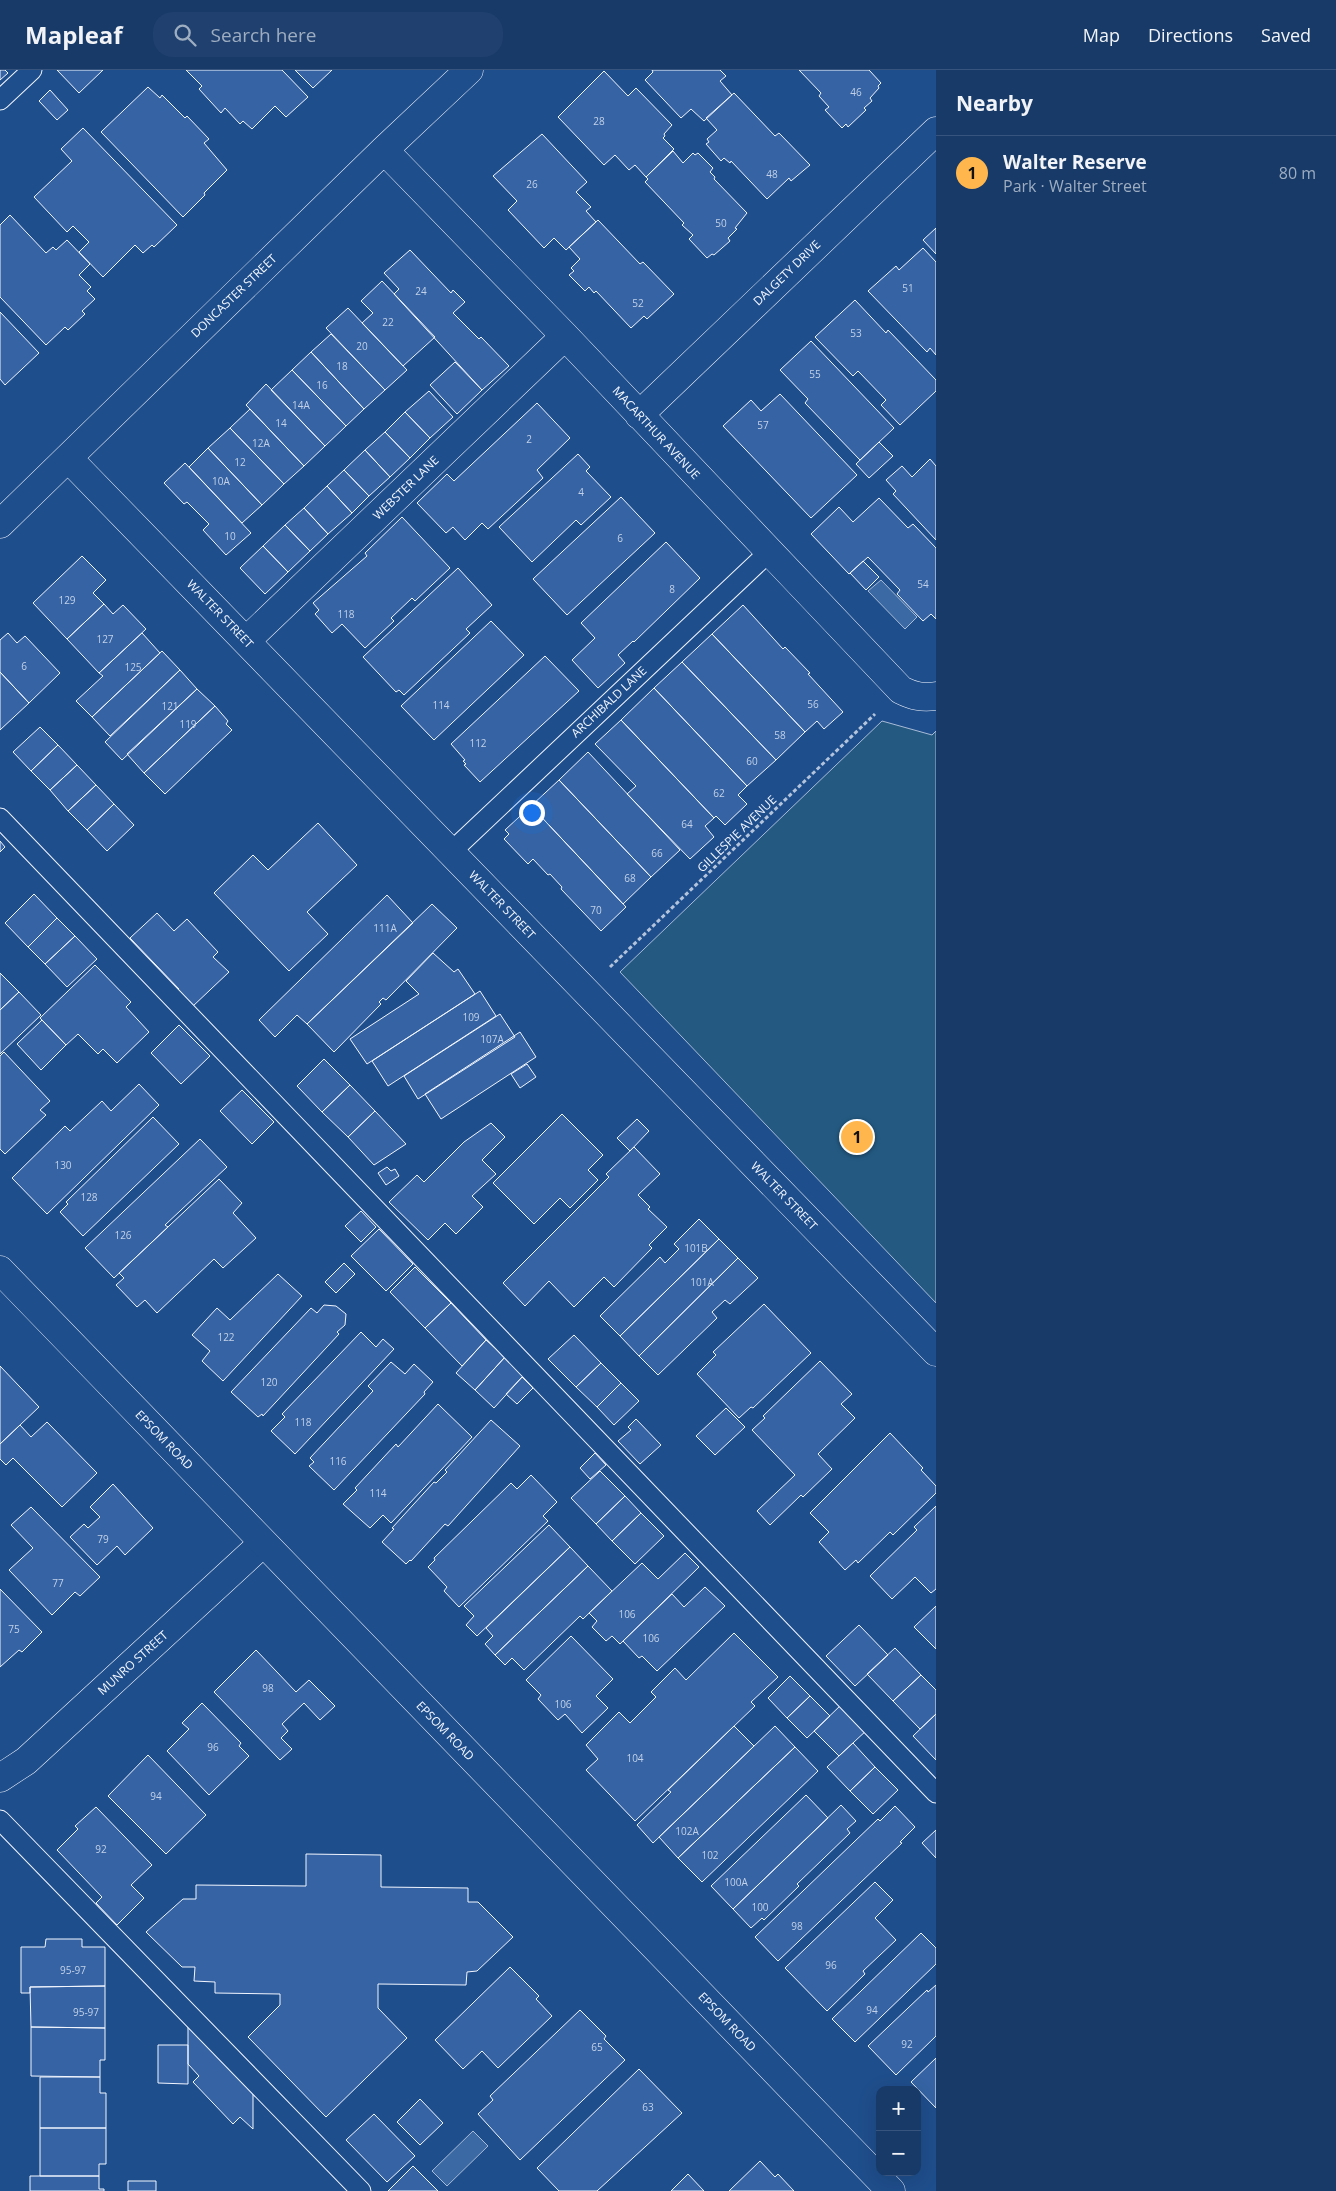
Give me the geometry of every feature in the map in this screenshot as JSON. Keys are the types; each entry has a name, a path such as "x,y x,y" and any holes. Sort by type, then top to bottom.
{"street":[{"name":"DONCASTER STREET","path":"0,524 384,150 469,70"},
{"name":"DALGETY DRIVE","path":"639,415 936,131"},
{"name":"MACARTHUR AVENUE","path":"384,150 565,336 768,553 901,690 912,696 925,698 936,696"},
{"name":"WEBSTER LANE","path":"246,641 565,336"},
{"name":"WALTER STREET","path":"68,458 936,1352"},
{"name":"EPSOM ROAD","path":"0,1270 891,2191"},
{"name":"MUNRO STREET","path":"0,1778 26,1761 263,1543"}],"lane":[{"path":"0,100 32,70"},
{"name":"ARCHIBALD LANE","path":"451,852 768,553"},
{"path":"0,818 936,1793"},
{"path":"0,1820 361,2191"}],"path":[{"name":"GILLESPIE AVENUE","path":"585,990 901,690"}],"shaded area":[{"path":"881,580 917,617 905,629 868,591"},
{"path":"882,721 932,735 936,731 936,1303 620,972"},
{"path":"473,2131 488,2146 447,2186 432,2171"}],"building":[{"path":"0,70 5,70 8,73 0,80"},
{"path":"57,70 103,70 79,93"},
{"path":"186,70 282,70 308,97 286,117 275,106 252,129 243,121 240,124 225,108 221,113 199,89 202,86"},
{"path":"295,70 332,70 313,88"},
{"path":"652,70 720,70 726,76 720,81 732,95 704,121 691,109 681,118 645,80 653,72"},
{"path":"799,70 869,70 881,83 870,98 872,101 864,108 866,110 848,127 846,124 842,128 825,110 829,107 819,96 821,93"},
{"path":"604,71 628,96 636,88 672,125 663,138 674,149 646,177 635,165 629,170 615,155 604,165 558,117"},
{"path":"148,87 160,98 162,95 185,118 187,116 209,139 204,143 227,170 183,217 101,132"},
{"path":"50,90 68,110 57,120 39,101"},
{"path":"734,93 775,136 779,133 810,165 791,181 789,178 767,199 731,161 730,163 724,158 721,161 706,144 709,142 707,139 717,130 706,118"},
{"path":"83,128 177,225 154,247 152,245 143,253 135,245 103,277 79,252 89,242 73,226 67,232 34,197 72,161 61,149"},
{"path":"542,134 587,182 576,192 591,207 586,211 596,222 566,250 554,238 544,248 508,210 517,201 493,176"},
{"path":"673,151 683,163 693,153 695,155 698,153 713,168 710,172 715,177 714,179 747,213 735,228 737,229 728,238 730,241 714,255 712,254 707,258 689,239 693,235 682,225 684,223 645,182 648,179 646,177"},
{"path":"10,215 46,253 53,247 56,250 67,240 90,264 79,275 91,287 87,291 95,299 82,311 85,314 68,330 65,327 46,345 0,297 0,225"},
{"path":"598,220 640,264 643,262 674,294 647,319 644,316 631,328 596,291 594,293 589,287 585,291 569,275 574,271 571,268 580,259 569,247"},
{"path":"936,228 936,254 923,240"},
{"path":"923,248 936,262 936,355 930,348 927,352 868,291 896,266 899,270"},
{"path":"410,250 451,293 453,290 465,302 453,313 479,339 481,337 509,366 482,390 394,294 399,289 384,273"},
{"path":"382,281 435,337 403,366 362,323 373,313 361,301"},
{"path":"855,300 886,333 888,330 936,380 936,391 900,425 881,405 886,400 858,371 853,376 815,337"},
{"path":"348,308 407,370 385,390 326,328"},
{"path":"0,312 39,353 5,385 0,379"},
{"path":"331,334 385,390 364,409 311,352"},
{"path":"811,341 894,428 860,460 805,403 808,399 780,370"},
{"path":"311,352 364,409 346,426 292,370"},
{"path":"455,362 482,390 457,414 430,385"},
{"path":"292,370 346,426 325,446 271,390"},
{"path":"266,384 325,446 304,466 246,405"},
{"path":"429,391 453,417 430,438 405,412"},
{"path":"780,394 857,475 811,518 723,426 751,400 761,411"},
{"path":"537,403 570,438 537,470 543,478 488,529 482,523 465,540 453,527 446,533 417,503 447,474 454,481"},
{"path":"250,409 304,466 284,484 230,428"},
{"path":"405,412 430,438 410,458 385,432"},
{"path":"230,428 284,484 262,505 208,448"},
{"path":"385,432 410,458 390,477 365,450"},
{"path":"879,442 893,456 869,478 856,464"},
{"path":"208,448 262,505 242,523 189,467"},
{"path":"365,450 390,477 369,496 344,470"},
{"path":"578,454 590,467 586,471 611,497 581,525 576,520 532,562 499,527"},
{"path":"930,459 936,466 936,540 893,494 896,491 886,480 902,466 912,477"},
{"path":"185,463 251,533 226,555 203,530 209,524 187,502 184,504 164,483"},
{"path":"344,470 369,496 352,513 327,486"},
{"path":"327,486 352,513 328,534 304,508"},
{"path":"621,497 655,533 567,615 533,579"},
{"path":"879,498 908,528 913,524 936,548 936,619 931,614 923,621 897,594 900,590 868,557 849,574 811,534 839,507 853,522"},
{"path":"304,508 328,534 310,551 285,525"},
{"path":"402,517 450,568 415,601 412,598 391,618 394,621 365,648 342,624 332,633 315,614 319,610 313,603 367,556 365,553"},
{"path":"285,525 310,551 288,572 263,546"},
{"path":"666,542 700,578 618,655 625,663 598,688 572,660 595,638 581,623"},
{"path":"263,546 288,572 265,594 240,568"},
{"path":"82,556 106,580 93,593 104,604 67,639 33,603"},
{"path":"863,561 879,577 866,590 850,573"},
{"path":"458,568 492,605 466,629 470,633 404,695 399,690 396,692 363,657"},
{"path":"104,604 113,614 123,605 146,629 99,673 67,639"},
{"path":"743,605 783,649 785,647 810,673 808,674 843,712 824,729 817,721 805,732 712,634"},
{"path":"491,621 524,655 434,740 401,706"},
{"path":"8,633 17,643 25,636 60,673 29,703 0,672 0,640"},
{"path":"142,633 160,653 92,717 76,701 103,676 99,673"},
{"path":"712,634 805,732 776,760 682,662"},
{"path":"162,651 180,670 110,736 92,717"},
{"path":"545,656 579,691 480,782 464,765 466,764 463,761 465,760 451,744"},
{"path":"682,662 776,760 747,786 654,688"},
{"path":"180,670 197,689 122,760 105,742"},
{"path":"0,672 29,703 0,730"},
{"path":"654,688 747,786 738,795 747,804 725,825 716,816 714,818 621,720"},
{"path":"197,689 215,706 144,773 127,754"},
{"path":"215,706 228,721 226,724 232,730 165,794 144,773"},
{"path":"621,720 714,818 705,826 714,837 690,859 627,794 636,786 595,744"},
{"path":"40,727 58,745 31,771 13,752"},
{"path":"58,745 77,765 50,790 31,771"},
{"path":"588,752 680,850 651,877 559,780"},
{"path":"77,765 96,785 68,811 50,790"},
{"path":"559,780 651,877 623,904 531,806"},
{"path":"96,785 114,804 87,830 68,811"},
{"path":"114,804 134,825 107,851 87,830"},
{"path":"531,806 626,907 601,931 561,889 562,887 550,874 548,875 533,859 528,864 504,839 509,834 505,830"},
{"path":"318,823 357,865 307,912 328,934 289,971 214,893 253,855 268,870"},
{"path":"0,841 5,847 0,852"},
{"path":"34,894 57,918 28,947 5,923"},
{"path":"387,895 413,923 307,1024 297,1015 275,1037 259,1020"},
{"path":"432,904 457,928 386,1000 383,998 379,1002 381,1004 334,1052 307,1024"},
{"path":"157,913 174,931 187,919 218,952 213,957 229,972 192,1007 177,991 179,989 130,938"},
{"path":"57,918 75,936 45,964 28,947"},
{"path":"75,936 97,959 67,987 45,964"},
{"path":"433,953 454,972 458,969 475,994 367,1064 350,1039 419,994 406,981"},
{"path":"95,965 131,1002 126,1007 149,1032 117,1063 103,1049 98,1054 78,1034 66,1045 40,1018"},
{"path":"0,973 19,992 0,1010"},
{"path":"480,991 496,1016 388,1086 372,1061"},
{"path":"19,992 41,1015 0,1054 0,1010"},
{"path":"500,1014 515,1037 418,1099 404,1076"},
{"path":"42,1020 66,1045 41,1070 17,1044"},
{"path":"179,1025 210,1056 181,1084 151,1053"},
{"path":"520,1032 536,1057 441,1119 425,1094"},
{"path":"4,1052 50,1101 40,1110 46,1115 5,1154 0,1149 0,1056"},
{"path":"324,1059 350,1085 322,1112 297,1086"},
{"path":"527,1064 536,1077 520,1088 511,1074"},
{"path":"139,1084 159,1105 47,1214 12,1178 65,1126 70,1131 102,1101 111,1111"},
{"path":"350,1085 375,1111 348,1137 322,1112"},
{"path":"242,1090 274,1122 252,1144 220,1111"},
{"path":"375,1111 406,1144 374,1165 348,1137"},
{"path":"562,1114 603,1155 588,1170 598,1180 570,1208 560,1198 534,1224 493,1183"},
{"path":"153,1117 179,1144 83,1236 60,1212 68,1204 66,1202"},
{"path":"637,1119 649,1131 630,1151 617,1138"},
{"path":"491,1123 505,1137 482,1160 496,1174 472,1196 483,1207 456,1234 445,1223 428,1240 389,1202 417,1175 424,1182 464,1142"},
{"path":"200,1139 227,1167 165,1225 168,1227 114,1278 85,1248"},
{"path":"634,1147 660,1174 638,1195 650,1207 648,1209 667,1227 649,1245 652,1248 614,1287 604,1277 574,1307 549,1281 525,1306 503,1283 609,1177 606,1174"},
{"path":"387,1167 391,1171 395,1169 399,1176 386,1185 378,1173"},
{"path":"219,1179 242,1203 233,1213 256,1238 223,1268 214,1259 157,1313 145,1300 137,1307 116,1285 124,1278 119,1273"},
{"path":"361,1211 376,1227 361,1242 345,1226"},
{"path":"699,1219 719,1239 620,1336 600,1316 660,1257 665,1263 679,1249 674,1244"},
{"path":"379,1229 413,1264 386,1291 351,1256"},
{"path":"719,1239 738,1258 639,1356 620,1336"},
{"path":"738,1258 758,1278 730,1304 725,1300 712,1312 717,1318 658,1375 639,1356"},
{"path":"344,1263 355,1274 336,1293 325,1282"},
{"path":"415,1267 451,1303 425,1328 390,1292"},
{"path":"278,1274 302,1296 223,1381 202,1361 210,1351 192,1335 217,1308 230,1320"},
{"path":"451,1303 486,1340 462,1366 425,1328"},
{"path":"764,1304 811,1353 753,1408 751,1407 739,1418 697,1374 716,1355 713,1352"},
{"path":"324,1305 336,1306 346,1314 345,1325 337,1332 339,1334 263,1416 262,1414 258,1417 231,1392 311,1308 317,1313"},
{"path":"361,1332 376,1347 383,1339 394,1349 295,1454 271,1431 285,1417 282,1414"},
{"path":"574,1335 601,1363 576,1387 548,1359"},
{"path":"486,1340 505,1357 475,1390 456,1373"},
{"path":"505,1357 524,1375 494,1408 475,1390"},
{"path":"820,1361 852,1394 841,1404 855,1418 818,1454 832,1469 770,1525 757,1511 795,1475 752,1430 765,1418 763,1416"},
{"path":"391,1362 405,1374 414,1364 433,1382 424,1392 425,1394 334,1490 309,1466 314,1462 310,1458 373,1391 368,1386"},
{"path":"601,1363 621,1383 597,1407 576,1387"},
{"path":"0,1366 39,1407 0,1444"},
{"path":"522,1377 533,1388 517,1404 506,1394"},
{"path":"621,1383 639,1401 614,1425 597,1407"},
{"path":"438,1404 472,1437 391,1523 383,1515 370,1528 343,1504 357,1490 355,1488 396,1444 398,1447"},
{"path":"726,1408 745,1427 715,1455 696,1436"},
{"path":"636,1419 661,1445 640,1464 618,1441 631,1430 628,1427"},
{"path":"491,1420 520,1446 448,1526 445,1524 406,1564 382,1542 394,1529 392,1528 434,1482 436,1483 447,1472 445,1470"},
{"path":"47,1422 97,1473 62,1507 13,1458 6,1465 0,1459 0,1444 20,1425 31,1437"},
{"path":"890,1433 923,1468 921,1470 936,1486 936,1493 893,1535 890,1532 858,1563 856,1560 845,1570 819,1542 829,1532 810,1513"},
{"path":"595,1453 606,1465 590,1479 580,1468"},
{"path":"600,1471 625,1496 596,1524 571,1498"},
{"path":"531,1475 557,1502 543,1516 548,1521 459,1607 444,1591 447,1587 428,1567 435,1560 434,1558 511,1483 517,1489"},
{"path":"113,1484 153,1528 125,1555 117,1546 97,1565 70,1537 84,1524 88,1528 100,1517 90,1507"},
{"path":"625,1496 641,1513 612,1541 596,1524"},
{"path":"936,1506 936,1589 931,1593 915,1577 892,1599 870,1576 917,1530 914,1527"},
{"path":"31,1507 100,1577 80,1596 75,1592 52,1615 9,1570 33,1548 11,1525"},
{"path":"641,1513 664,1536 635,1564 612,1541"},
{"path":"549,1525 570,1547 477,1636 466,1625 474,1616 464,1606"},
{"path":"570,1547 588,1566 495,1655 485,1644 493,1636 486,1628"},
{"path":"685,1553 699,1567 620,1644 612,1636 606,1641 592,1627 597,1621 589,1613 642,1563 658,1579"},
{"path":"588,1566 612,1591 583,1619 580,1616 524,1670 512,1658 505,1665 495,1655"},
{"path":"705,1587 725,1606 657,1671 642,1656 639,1658 623,1641 672,1594 684,1607"},
{"path":"0,1589 42,1632 22,1652 19,1650 0,1667"},
{"path":"936,1606 936,1649 914,1627"},
{"path":"859,1625 888,1655 855,1686 826,1656"},
{"path":"734,1633 778,1677 751,1702 755,1706 635,1821 586,1770 598,1759 586,1745 619,1712 630,1723 656,1697 651,1692 675,1668 686,1680"},
{"path":"571,1636 613,1679 596,1696 608,1708 582,1733 565,1714 558,1720 538,1699 541,1695 526,1680"},
{"path":"895,1648 921,1675 893,1701 867,1674"},
{"path":"256,1650 296,1692 309,1680 335,1706 320,1720 304,1703 282,1724 288,1731 281,1738 292,1749 280,1760 214,1692"},
{"path":"921,1675 936,1690 936,1714 920,1729 893,1701"},
{"path":"790,1676 810,1696 787,1718 768,1698"},
{"path":"810,1696 830,1716 807,1738 787,1718"},
{"path":"202,1703 241,1743 239,1746 249,1756 209,1795 167,1751 189,1729 182,1723"},
{"path":"843,1703 868,1729 839,1756 814,1731"},
{"path":"936,1714 936,1760 913,1736"},
{"path":"734,1726 754,1746 653,1843 637,1825 671,1792 668,1790"},
{"path":"775,1726 795,1747 678,1858 659,1837"},
{"path":"853,1743 875,1767 850,1791 827,1767"},
{"path":"795,1747 818,1771 702,1882 678,1858"},
{"path":"148,1755 206,1815 166,1854 108,1796"},
{"path":"875,1767 898,1790 873,1814 850,1791"},
{"path":"806,1795 828,1818 733,1909 711,1886"},
{"path":"841,1805 856,1821 847,1829 850,1833 797,1884 799,1886 764,1920 762,1918 751,1928 733,1909"},
{"path":"895,1806 915,1827 900,1842 902,1843 778,1961 755,1937 878,1819 880,1821"},
{"path":"96,1807 152,1865 131,1885 144,1898 117,1925 96,1903 102,1897 57,1850 78,1829 75,1826"},
{"path":"936,1830 936,1858 922,1843"},
{"path":"306,1854 381,1855 381,1887 468,1888 468,1902 478,1902 513,1937 477,1971 467,1972 466,1985 378,1984 378,2008 407,2038 326,2117 248,2037 280,2005 280,1994 215,1993 215,1982 194,1981 195,1967 182,1967 146,1932 183,1899 196,1899 196,1885 306,1886"},
{"path":"875,1882 893,1900 875,1918 896,1940 863,1971 865,1974 827,2011 785,1968"},
{"path":"921,1933 936,1948 936,1964 855,2042 832,2019"},
{"path":"46,1939 82,1939 82,1947 105,1947 105,1986 30,1987 30,1993 21,1993 21,1947 45,1947"},
{"path":"510,1967 539,1996 536,1999 552,2016 498,2068 482,2051 463,2069 435,2040"},
{"path":"936,1985 936,2036 896,2075 868,2046 927,1990 928,1992"},
{"path":"105,1986 105,2028 31,2027 30,1987"},
{"path":"580,2010 606,2036 604,2039 625,2060 520,2160 478,2114 493,2100 490,2096"},
{"path":"31,2027 105,2028 105,2060 100,2060 100,2077 31,2076"},
{"path":"188,2027 253,2093 253,2129 240,2117 233,2124 193,2082 199,2076 188,2064"},
{"path":"158,2045 188,2045 188,2084 158,2083"},
{"path":"936,2058 936,2108 921,2092 921,2086 915,2086 911,2082"},
{"path":"639,2069 682,2113 597,2191 559,2191 537,2168"},
{"path":"40,2077 100,2077 100,2093 106,2093 106,2128 40,2128"},
{"path":"420,2099 443,2123 420,2145 397,2122"},
{"path":"374,2114 415,2156 387,2182 346,2140"},
{"path":"40,2128 106,2128 106,2164 99,2164 99,2176 40,2176"},
{"path":"760,2161 775,2177 778,2174 794,2191 729,2191"},
{"path":"413,2166 438,2191 388,2191"},
{"path":"688,2174 704,2191 671,2191"},
{"path":"30,2176 99,2176 99,2189 104,2189 104,2191 30,2191"},
{"path":"128,2181 156,2181 156,2191 128,2191"}],"place":[{"name":"Walter Reserve","path":"857,1137"}]}
